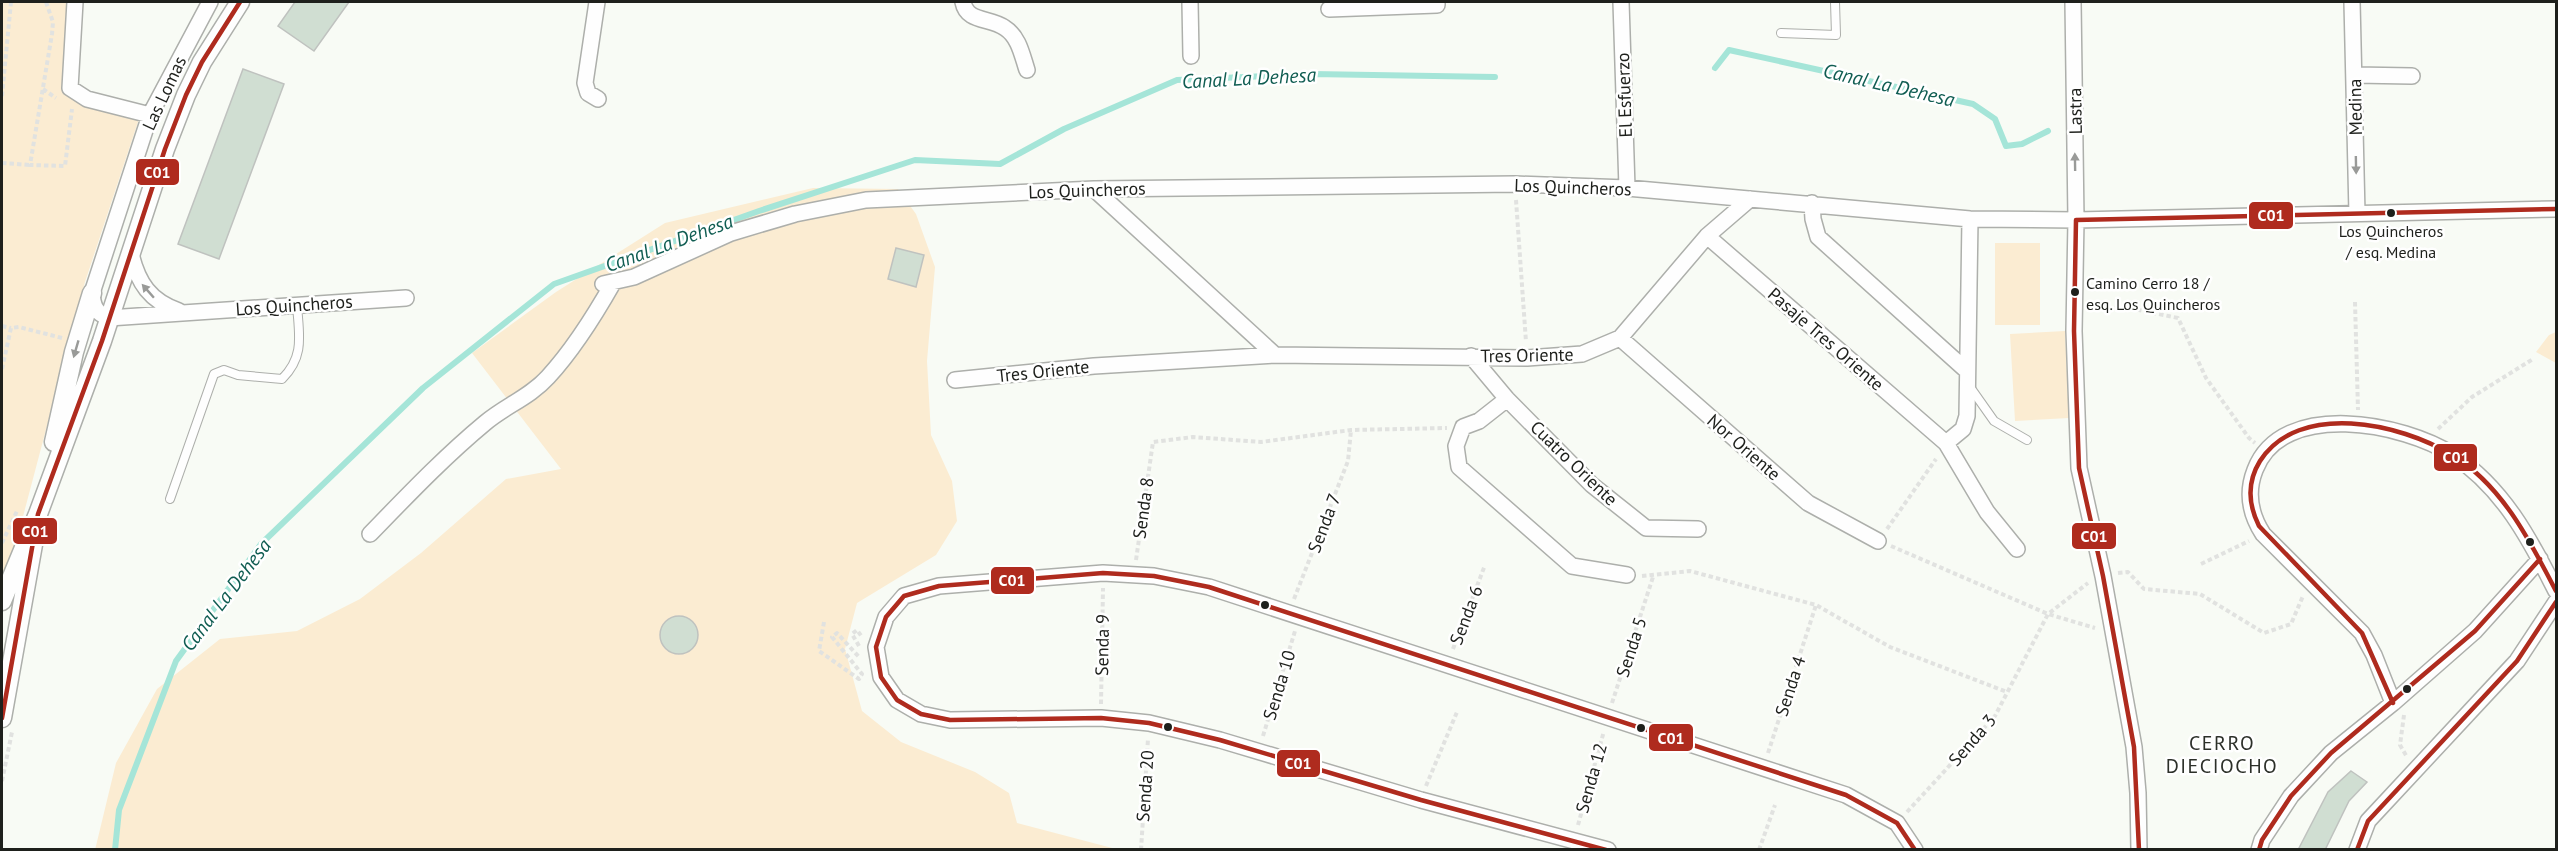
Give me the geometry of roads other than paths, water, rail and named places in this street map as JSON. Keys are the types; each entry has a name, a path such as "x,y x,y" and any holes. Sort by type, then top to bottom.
{"street":[{"path":"75,2 70,88 87,99 150,115"},
{"name":"Las Lomas","path":"92,293 150,115 210,2"},
{"path":"2,601 38,514 186,95 202,62 240,2"},
{"path":"597,2 585,83 588,93 598,99"},
{"path":"963,2 964,10 973,17 1005,28 1017,40 1027,70"},
{"path":"1190,2 1191,56"},
{"path":"1329,9 1437,5 1437,2"},
{"name":"El Esfuerzo","path":"1621,2 1627,188"},
{"name":"Lastra","path":"2073,2 2076,220 2074,332 2079,468 2103,576 2137,772 2139,849"},
{"name":"Medina","path":"2352,2 2357,213"},
{"path":"2355,75 2412,76"},
{"name":"Los Quincheros","path":"370,534 438,465 487,421 536,389 550,375 593,317 608,283 634,277 731,233 795,214 866,200 1094,189 1515,184 1627,188 1970,219 2076,220 2556,209"},
{"path":"1094,189 1275,355"},
{"name":"Tres Oriente","path":"955,380 1094,366 1275,355 1527,358 1582,354 1620,338 1707,236 1750,199"},
{"path":"1812,203 1818,237 1966,376"},
{"path":"1946,443 1963,429 1967,416 1970,219"},
{"name":"Pasaje Tres Oriente","path":"1707,236 1946,443 1987,512 2017,549"},
{"path":"131,254 135,274 146,292 162,305 182,313"},
{"path":"92,293 93,304 99,314 109,318"},
{"path":"46,491 50,462 72,363 92,293"},
{"name":"Los Quincheros","path":"109,318 406,298"},
{"name":"Nor Oriente","path":"1620,338 1808,503 1878,541"},
{"name":"Cuatro Oriente","path":"1471,356 1508,399 1592,485 1646,528 1698,529"},
{"path":"1508,399 1479,421 1463,427 1456,446 1459,467 1572,566 1627,575"},
{"path":"2393,703 2374,655 2362,633 2263,534 2252,510 2250,489 2258,462 2265,450 2281,437 2301,429 2325,425 2358,425 2392,430 2427,441 2455,456 2490,486 2518,521 2556,591"},
{"path":"2,718 38,514"},
{"path":"2259,849 2262,840 2291,796 2331,753 2393,703 2475,631 2540,559"},
{"path":"1608,849 1421,800 1220,740 1149,723 1101,718 951,720 921,714 897,700 881,677 876,647 886,617 904,596 939,586 1103,573 1134,573 1209,587 1846,795 1897,823 1916,849"},
{"path":"2357,849 2368,821 2517,661 2556,602"}],"lane":[{"path":"1781,33 1836,35 1835,2"},
{"path":"170,499 214,374 224,370 238,375 282,379 294,367 300,346 297,305"},
{"path":"1966,376 1994,421 2026,440"}],"waterway":[{"name":"Canal La Dehesa","path":"1715,68 1729,50 1973,104 1995,119 2006,146 2022,144 2048,131"},
{"name":"Canal La Dehesa","path":"115,850 119,810 176,661 261,544 423,388 554,284 759,211 915,160 1000,164 1064,129 1177,80 1312,74 1495,77"}],"place":[{"name":"Los Quincheros / esq. Medina","path":"2391,213"},
{"name":"Camino Cerro 18 / esq. Los Quincheros","path":"2075,292"}],"district":[{"name":"CERRO DIECIOCHO","path":"2222,754"}]}
